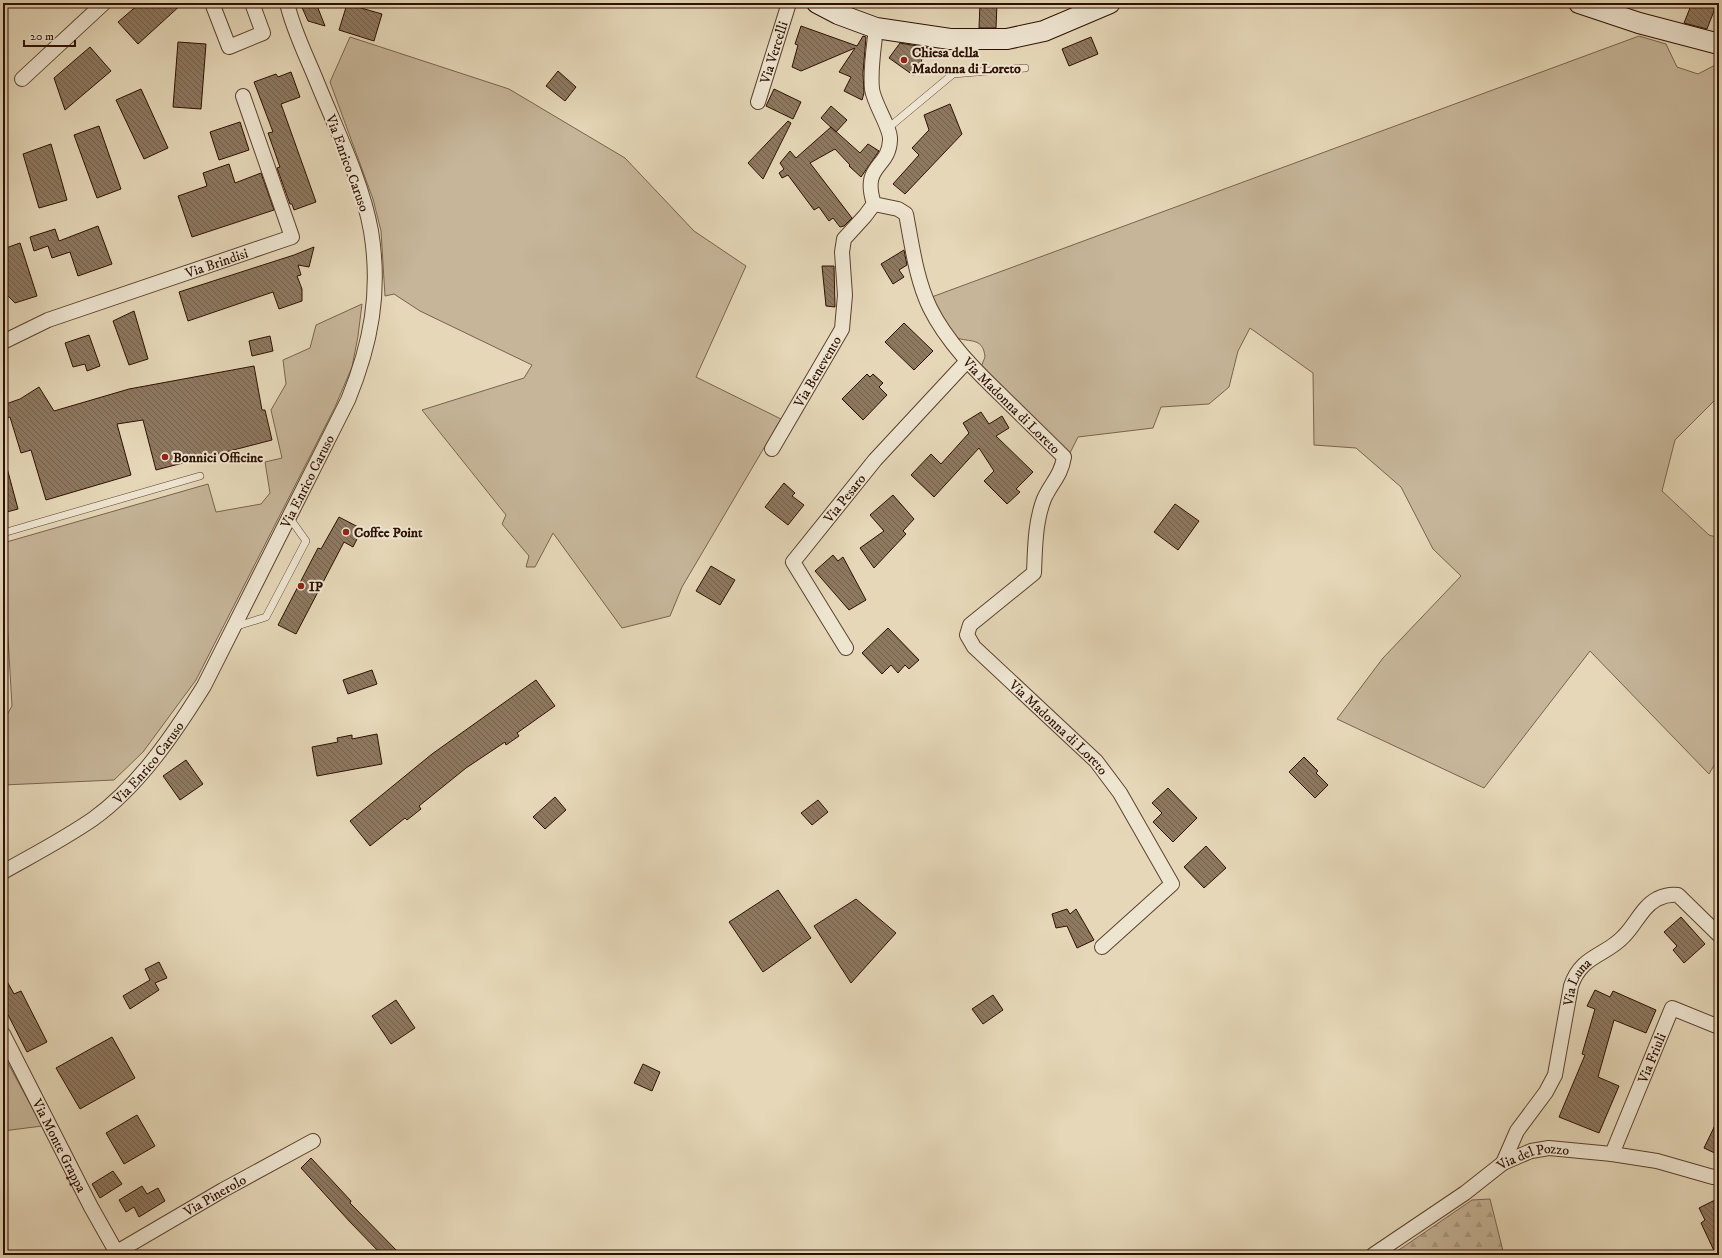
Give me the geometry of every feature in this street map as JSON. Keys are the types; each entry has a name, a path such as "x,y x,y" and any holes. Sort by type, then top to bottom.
{"main road":[{"path":"817,3 838,14 876,28 950,39 1007,39 1044,31 1110,3"},
{"path":"1579,3 1639,24 1719,44"}],"street":[{"path":"22,79 104,3"},
{"path":"212,3 229,47 263,34 252,3"},
{"name":"Via Enrico Caruso","path":"3,872 94,819 127,788 154,758 181,722 204,686 348,400 361,369 374,309 374,266 371,231 353,171 287,3"},
{"name":"Via Vercelli","path":"758,102 789,3"},
{"path":"874,204 869,190 870,178 889,149 891,138 872,90 876,28"},
{"name":"Via Brindisi","path":"3,342 48,320 292,237 243,96"},
{"name":"Via Madonna di Loreto","path":"874,204 898,209 906,214 918,277 930,308 950,340 967,361 1064,457 1062,469 1044,499 1036,535 1034,573 970,625 967,636 974,647 1096,761 1128,805 1172,884 1102,947"},
{"name":"Via Benevento","path":"772,449 842,329 845,295 842,252 844,238 874,204"},
{"name":"Via Pesaro","path":"846,648 793,562 876,460 967,361"},
{"name":"Via Luna","path":"1503,1163 1517,1131 1546,1092 1555,1075 1571,986 1575,974 1624,937 1645,909 1656,899 1668,894 1678,895 1719,935"},
{"name":"Via Friuli","path":"1612,1154 1672,1008 1719,1027"},
{"name":"Via Monte Grappa","path":"3,1034 91,1207 118,1253"},
{"name":"Via Pinerolo","path":"118,1253 223,1190 314,1141"},
{"name":"Via del Pozzo","path":"1373,1255 1465,1193 1503,1163 1531,1151 1549,1148 1612,1154 1657,1161 1713,1177 1719,1176"}],"lane":[{"path":"887,130 953,74 1025,68"},
{"path":"3,533 200,476"},
{"path":"234,627 266,617 306,541 289,517"}],"green space":[{"path":"1639,36 1666,44 1677,67 1698,74 1719,63 1719,396 1675,440 1662,491 1709,535 1719,538 1719,757 1709,774 1590,651 1484,788 1337,719 1383,658 1461,576 1433,549 1401,487 1356,448 1314,445 1313,373 1250,328 1238,351 1229,387 1209,404 1161,407 1153,428 1078,437 1070,453 1018,405 981,367 985,357 984,350 981,346 974,341 953,336 929,298"},
{"path":"350,37 509,89 625,158 694,231 746,266 696,377 781,419 682,587 670,616 622,628 553,533 535,567 526,567 529,556 502,524 506,515 422,410 524,378 532,365 420,311 394,294 385,296 381,231 373,199 330,82"},
{"path":"362,304 352,367 335,407 196,680 143,752 114,780 3,785 3,722 12,706 7,620 3,619 3,543 208,484 216,512 261,504 270,493 265,462 282,458 271,410 286,384 283,360 310,348 316,325"},
{"path":"3,1054 42,1126 3,1131"},
{"path":"1490,1199 1504,1255 1394,1255 1396,1252 1472,1200"}],"building":[{"path":"140,3 183,3 138,44 118,22"},
{"path":"300,3 316,3 325,26 308,21"},
{"path":"980,3 997,3 996,28 979,28"},
{"path":"1692,3 1717,3 1707,29 1684,23"},
{"path":"347,4 382,14 374,41 339,30"},
{"path":"801,26 857,46 863,36 866,37 863,73 864,93 862,100 844,91 851,77 839,72 855,48 801,71 792,67 798,45 795,44"},
{"path":"1091,37 1098,54 1069,66 1062,49"},
{"path":"178,42 206,44 201,109 173,107"},
{"name":"Chiesa della Madonna di Loreto","path":"900,43 929,48 922,57 920,73 913,75 889,58"},
{"path":"90,47 111,71 65,110 54,78"},
{"path":"558,71 576,87 565,101 546,86"},
{"path":"291,72 300,97 281,104 316,202 294,210 292,204 290,204 277,168 280,167 268,133 273,132 254,82 276,74 278,77"},
{"path":"141,89 168,148 144,159 116,100"},
{"path":"774,89 801,102 793,119 766,106"},
{"path":"950,104 962,134 905,194 893,184 919,155 912,148 929,130 924,115"},
{"path":"831,106 847,120 836,132 821,118"},
{"path":"788,121 791,123 763,179 748,163"},
{"path":"240,122 249,150 219,160 210,132"},
{"path":"99,126 121,189 97,198 74,135"},
{"path":"831,127 860,153 868,144 879,151 861,177 849,166 850,165 835,149 810,163 852,218 844,226 840,227 833,218 829,221 819,207 814,210 788,175 782,178 779,173 784,169 780,163 790,151 796,158"},
{"path":"51,144 67,200 39,208 23,154"},
{"path":"229,164 235,183 261,173 274,210 192,237 178,196 207,186 203,173"},
{"path":"98,226 112,264 78,276 70,252 52,258 48,246 34,251 30,237 55,229 59,241"},
{"path":"20,243 37,296 15,303 3,291 3,249"},
{"path":"314,247 309,267 298,265 301,275 297,276 302,289 302,301 279,309 273,292 188,321 179,292 294,255"},
{"path":"904,250 907,265 899,270 904,277 893,284 881,264"},
{"path":"822,266 834,266 835,307 826,306"},
{"path":"134,311 148,359 129,365 113,321"},
{"path":"904,323 933,351 914,370 885,342"},
{"path":"89,335 100,366 87,371 85,364 73,367 65,343"},
{"path":"270,336 273,351 252,356 249,341"},
{"path":"254,366 262,410 265,410 272,440 156,470 143,420 117,424 131,475 46,500 31,450 21,453 10,417 3,420 3,405 20,399 39,387 54,411 129,389"},
{"path":"867,374 870,377 873,374 883,383 879,387 887,395 863,420 842,399"},
{"path":"981,412 989,424 1002,416 1009,428 996,436 1033,472 1016,489 1020,492 1007,504 984,481 994,471 979,448 934,497 911,475 931,454 941,464 969,433 963,423"},
{"path":"3,468 7,468 18,509 3,513"},
{"path":"784,483 795,493 792,496 804,505 788,525 765,507"},
{"path":"893,495 914,519 903,531 906,534 874,568 860,548 884,531 870,515"},
{"path":"1175,504 1199,521 1178,550 1154,532"},
{"path":"339,517 362,529 353,547 344,542 296,634 278,625 318,548 321,549"},
{"path":"833,555 838,561 843,557 866,600 849,610 815,571"},
{"path":"711,566 735,580 720,605 696,591"},
{"path":"888,628 919,660 909,669 905,665 898,673 891,665 882,674 862,653"},
{"path":"372,670 377,684 348,694 343,680"},
{"path":"536,680 555,706 517,733 519,736 506,745 505,742 466,768 419,806 421,809 407,820 405,818 370,846 350,821 432,754"},
{"path":"377,734 382,764 317,776 312,747 338,742 337,738 352,735 352,739"},
{"path":"1304,757 1318,771 1316,773 1328,785 1315,798 1289,772"},
{"path":"186,760 203,784 180,800 163,776"},
{"path":"1168,788 1197,818 1173,842 1153,822 1162,813 1152,803"},
{"path":"555,797 566,810 545,829 533,817"},
{"path":"818,800 828,812 812,825 801,813"},
{"path":"1206,846 1226,868 1204,888 1184,867"},
{"path":"778,890 811,938 763,972 729,922"},
{"path":"856,899 896,933 851,983 814,926"},
{"path":"1067,909 1070,914 1076,909 1094,940 1077,948 1067,926 1056,928 1052,914"},
{"path":"1681,917 1705,944 1684,963 1673,950 1677,946 1664,932"},
{"path":"159,962 167,978 155,983 159,990 130,1009 123,996 150,980 145,969"},
{"path":"3,974 14,994 21,991 47,1042 27,1052 3,1005"},
{"path":"1595,990 1610,997 1613,991 1656,1010 1646,1033 1614,1020 1598,1077 1619,1086 1599,1133 1559,1117 1585,1055 1582,1054 1595,1009 1587,1006"},
{"path":"993,995 1003,1010 983,1024 972,1009"},
{"path":"396,1000 415,1028 391,1044 372,1016"},
{"path":"112,1037 135,1078 80,1109 56,1068"},
{"path":"643,1064 660,1072 652,1091 634,1083"},
{"path":"137,1115 155,1146 124,1164 106,1133"},
{"path":"1719,1117 1719,1155 1704,1148"},
{"path":"311,1158 351,1201 350,1203 401,1255 382,1255 350,1222 301,1168"},
{"path":"113,1171 122,1184 100,1198 92,1184"},
{"path":"142,1186 147,1194 158,1188 165,1201 139,1217 134,1207 126,1212 119,1200"},
{"path":"1719,1198 1719,1255 1716,1255 1701,1223 1705,1220 1699,1208"}],"place":[{"name":"Chiesa della Madonna di Loreto","path":"904,60"},
{"name":"Bonnici Officine","path":"165,457"},
{"name":"Coffee Point","path":"346,532"},
{"name":"IP","path":"301,586"}]}
